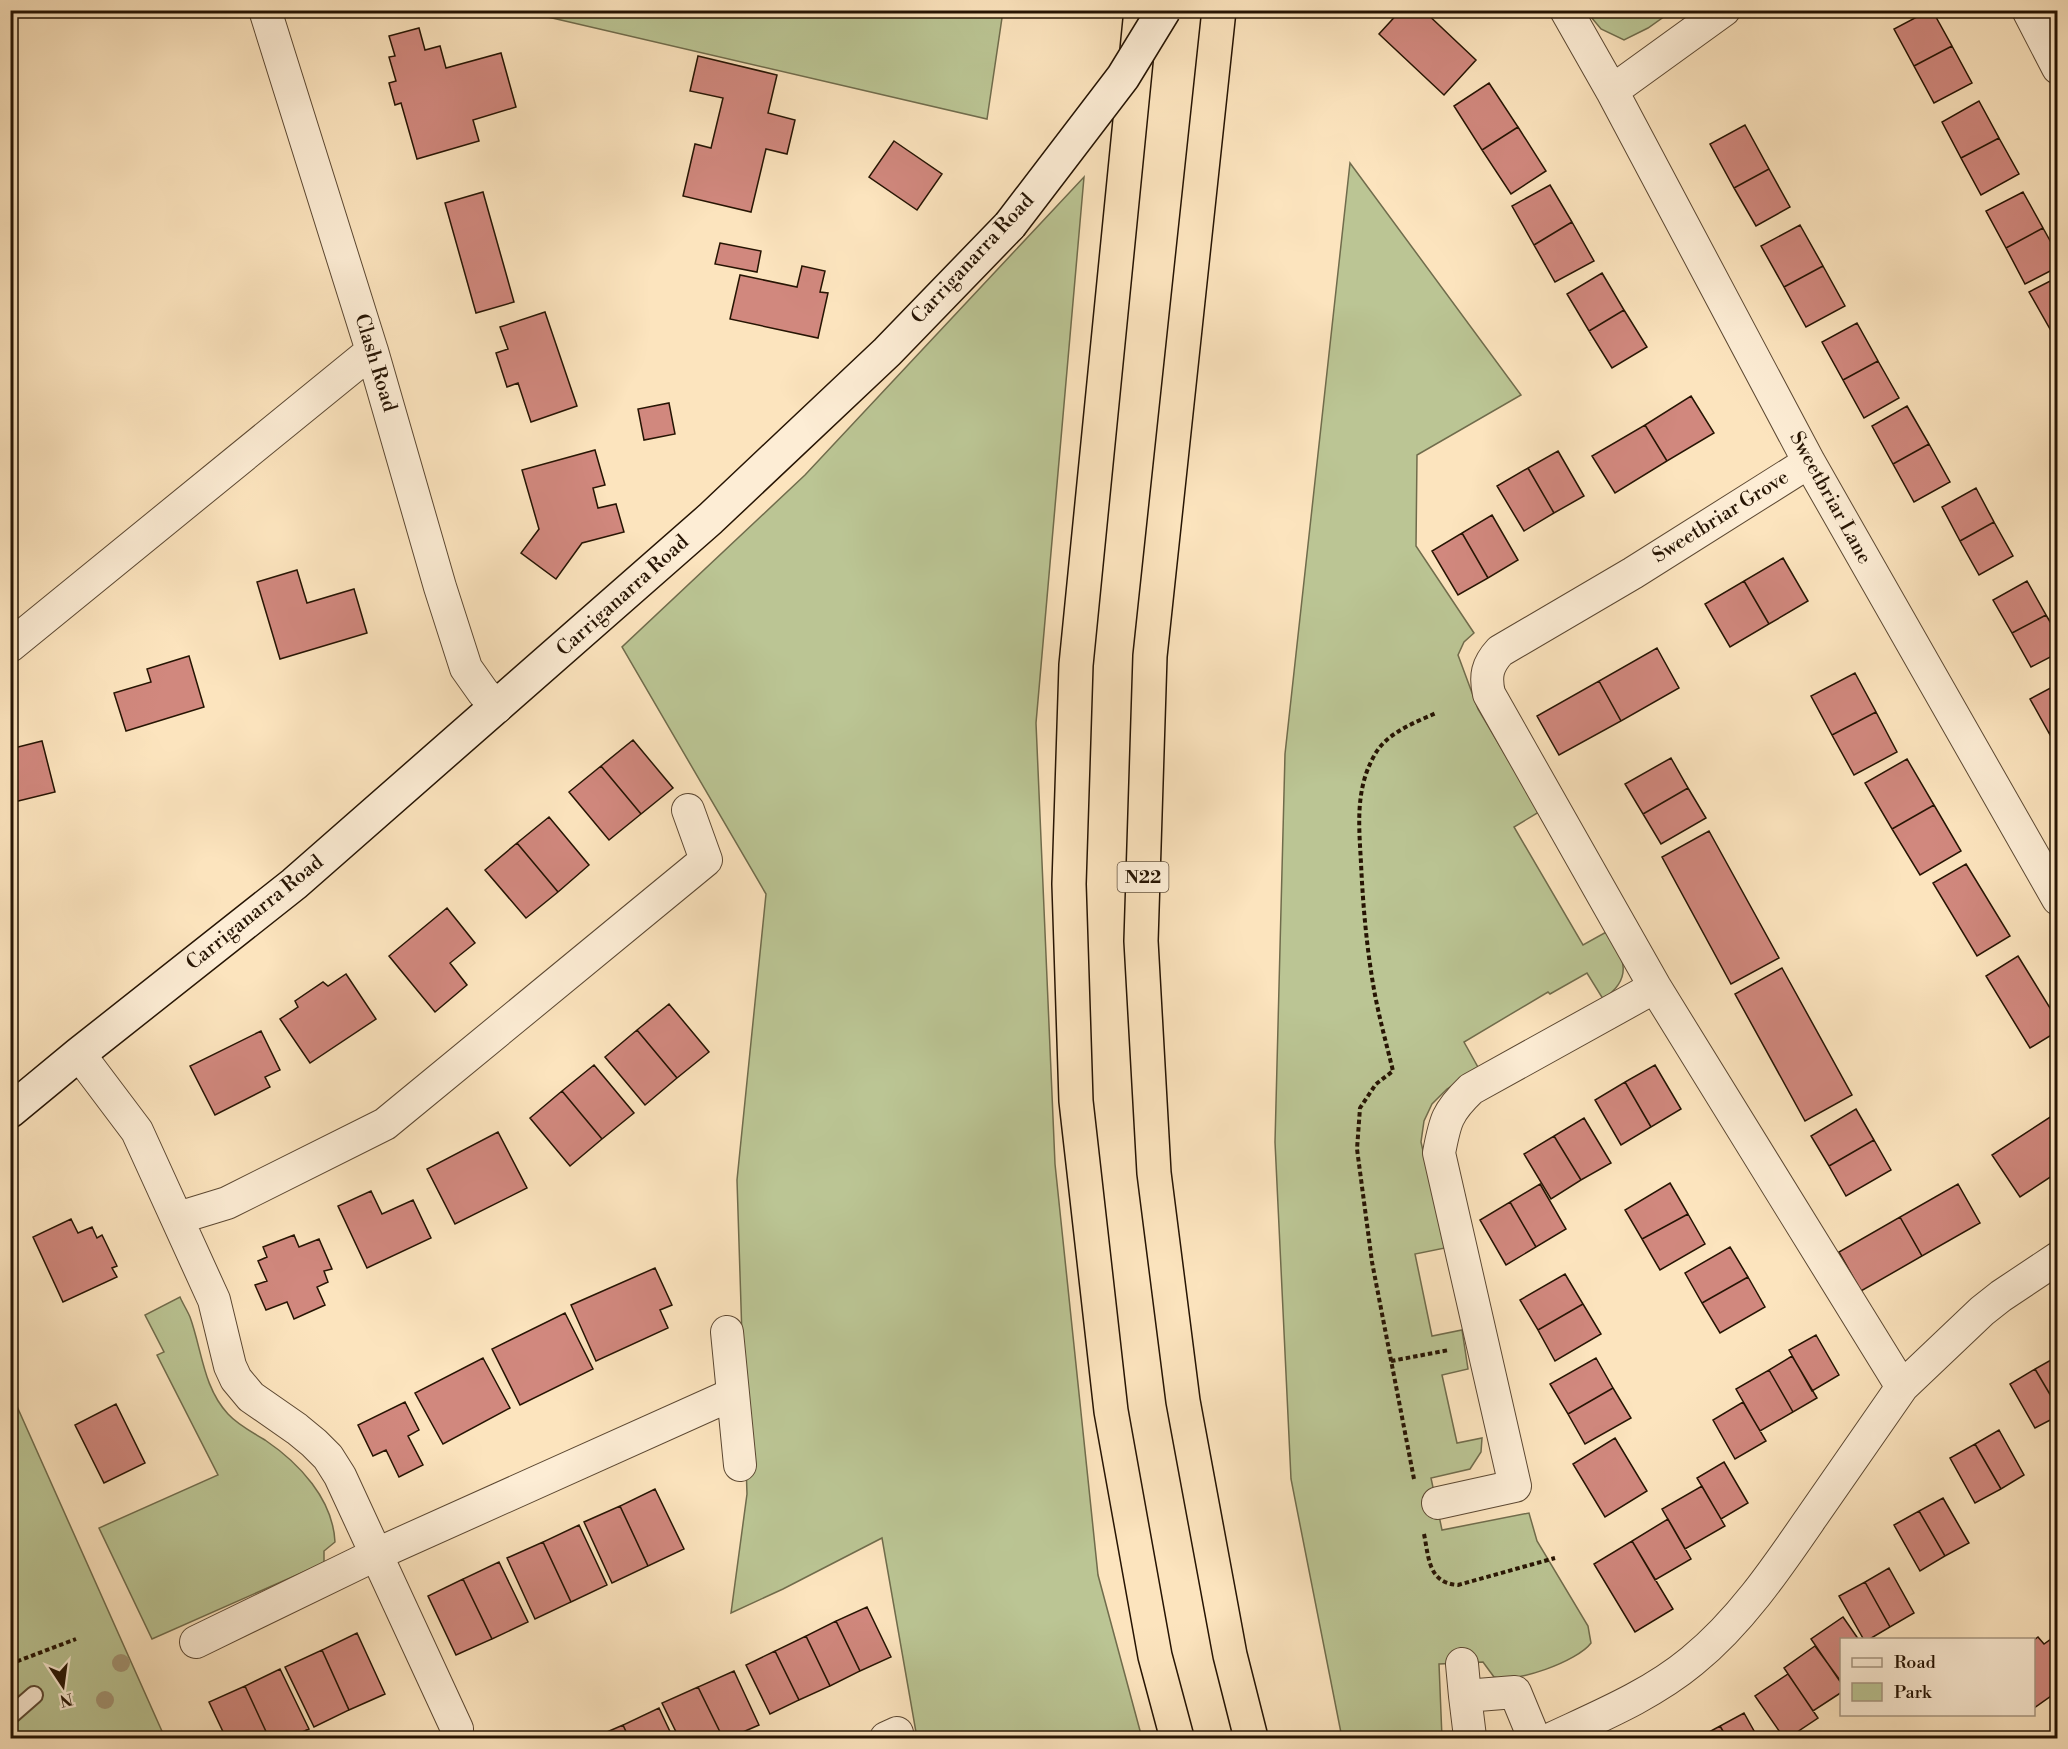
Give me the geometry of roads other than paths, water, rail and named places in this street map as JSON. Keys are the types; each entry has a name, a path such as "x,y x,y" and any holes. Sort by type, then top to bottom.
{"highway":[{"path":"1141,10 1076,665 1069,884 1076,1101 1111,1411 1155,1656 1177,1738"},
{"name":"N22","path":"1219,10 1150,656 1141,941 1154,1173 1183,1401 1230,1655 1251,1738"}],"street":[{"name":"Clash Road","path":"265,10 372,351 440,587 466,668 497,707"},
{"name":"Carriganarra Road","path":"10,1111 294,884 710,519 887,352 1010,225 1123,77 1164,10"},
{"name":"Sweetbriar Lane","path":"1566,10 1612,91 1809,462 2058,899"},
{"path":"1612,91 1724,10"},
{"path":"2028,10 2058,68"},
{"path":"10,646 372,351"},
{"name":"Sweetbriar Grove","path":"1655,987 1489,694 1486,682 1487,671 1492,659 1500,651 1634,573 1809,462"},
{"path":"178,1218 227,1203 385,1124 706,861 688,810"},
{"path":"1425,1506 1515,1486 1439,1153 1445,1121 1455,1104 1471,1089 1655,987 1902,1387"},
{"path":"80,1054 137,1131 214,1300 230,1366 236,1378 250,1397 264,1409 297,1429 327,1456 340,1476 457,1729"},
{"path":"1553,1738 1648,1691 1676,1674 1714,1641 1738,1616 1782,1562 1902,1387 1982,1311 2058,1258"},
{"path":"727,1332 740,1466"},
{"path":"196,1642 377,1554 733,1394"},
{"path":"1462,1664 1470,1737"},
{"path":"1465,1696 1515,1692 1534,1738"},
{"path":"886,1738 897,1733 898,1738"}],"lane":[{"path":"10,1716 34,1695"}]}
